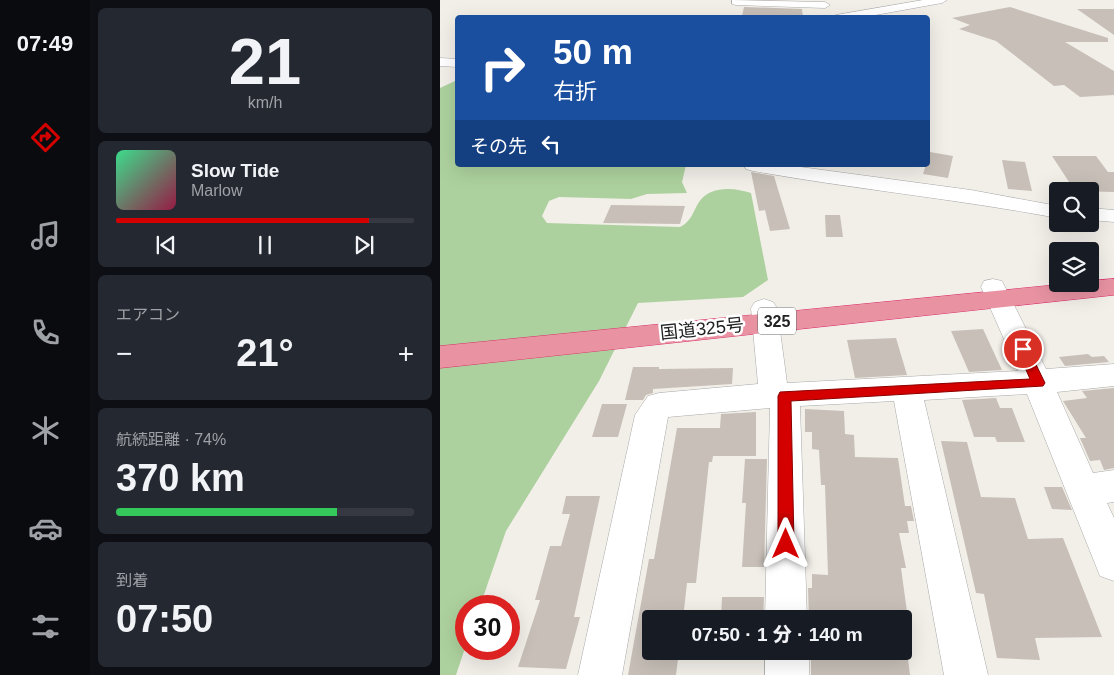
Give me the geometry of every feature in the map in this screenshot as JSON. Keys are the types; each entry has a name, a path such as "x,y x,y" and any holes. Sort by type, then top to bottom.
{"highway":[{"path":"1099,277 1114,276"},
{"name":"国道325号","path":"996,292 1049,283"},
{"name":"国道325号","path":"440,341 764,315 996,292 1114,287"},
{"name":"国道325号","path":"440,357 764,315"}],"street":[{"path":"737,0 736,2 826,2 828,15"},
{"path":"854,15 942,0"},
{"path":"440,62 455,63"},
{"path":"764,167 827,178 971,196 1049,210"},
{"path":"1099,215 1114,216"},
{"path":"996,292 1038,383 1099,488 1114,562"},
{"path":"764,315 779,396 786,610"},
{"path":"600,675 650,415 659,405 714,399 1038,383 1114,375"},
{"path":"907,390 966,675"},
{"path":"787,660 787,675"}],"green space":[{"path":"455,81 455,167 686,167 682,182 687,193 647,194 631,199 559,197 549,201 542,216 547,223 680,227 689,219 699,202 710,193 724,189 745,191 751,193 768,280 743,297 638,303 599,381 506,531 484,595 455,595 455,660 461,660 456,675 440,675 440,88"}],"building":[{"path":"744,7 802,9 803,15 742,15"},
{"path":"1010,7 1108,38 1108,42 1065,42 1114,71 1114,95 1080,97 1064,85 1054,86 996,41 959,29 970,25 952,18"},
{"path":"1077,9 1114,9 1114,35"},
{"path":"930,152 953,156 948,178 923,174 925,167 930,167"},
{"path":"1052,156 1096,156 1108,172 1114,172 1114,192 1099,192 1099,182 1069,182"},
{"path":"1002,160 1025,162 1032,191 1008,189"},
{"path":"751,172 774,176 790,229 770,231 765,210 759,211"},
{"path":"611,205 685,206 680,224 603,223"},
{"path":"825,215 840,215 843,237 826,237"},
{"path":"983,329 1002,370 969,372 951,331"},
{"path":"896,338 907,375 855,378 847,340"},
{"path":"1088,354 1092,357 1104,356 1109,362 1065,366 1059,357"},
{"path":"633,367 659,367 659,369 733,368 732,384 653,389 653,393 646,395 643,400 625,400"},
{"path":"1114,388 1114,468 1104,470 1100,460 1090,461 1080,438 1086,438 1063,401 1087,398 1082,391"},
{"path":"996,398 1000,408 1012,408 1025,442 997,442 995,437 974,437 962,400"},
{"path":"602,404 627,404 618,437 592,437"},
{"path":"805,409 844,411 845,434 854,435 855,457 898,458 905,506 911,506 914,521 907,521 909,533 899,533 906,568 901,568 907,610 809,610 808,588 812,588 812,574 828,575 825,485 821,485 819,450 812,449 812,432 805,432"},
{"path":"756,412 756,456 713,456 712,462 709,462 696,583 687,583 684,610 642,610 642,660 678,660 676,675 628,675 649,559 654,559 677,428 720,428 721,414"},
{"path":"941,441 967,442 981,497 1015,498 1028,539 1063,538 1102,637 1035,638 1040,660 997,658 984,594 976,593"},
{"path":"745,459 767,459 764,567 742,567 746,503 742,503"},
{"path":"1044,487 1062,487 1072,510 1052,509"},
{"path":"566,496 600,496 574,617 580,617 566,669 518,667 540,600 535,600 550,546 561,546 570,514 562,514"},
{"path":"722,597 764,597 763,610 721,610"},
{"path":"811,660 908,660 910,675 811,675"}],"route":[{"path":"786,544 785,396 1038,383 1023,349"}]}
